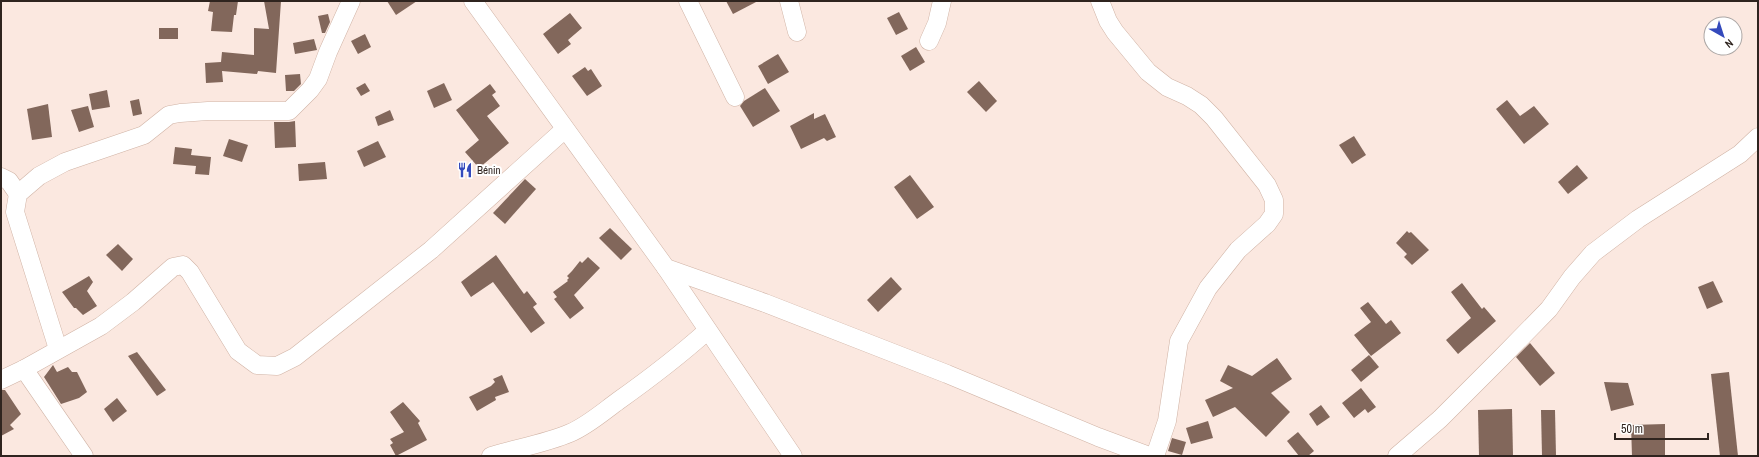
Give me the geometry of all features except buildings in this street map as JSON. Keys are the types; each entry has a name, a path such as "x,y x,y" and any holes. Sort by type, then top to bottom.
{"street":[{"path":"58,349 15,212 18,194 39,176 65,162 144,135 169,115 208,111 289,111 310,90 318,79 328,52 351,1"},
{"path":"473,1 666,268 707,332 793,456"},
{"path":"688,1 735,97"},
{"path":"789,1 797,32"},
{"path":"930,41 937,23 942,1"},
{"path":"1100,1 1108,21 1115,32 1148,72 1167,87 1187,96 1201,105 1214,118 1267,185 1274,200 1274,214 1267,224 1238,250 1213,281 1179,341 1167,421 1155,456"},
{"path":"1,380 101,326 133,302 173,267 183,265 190,272 238,351 257,365 277,366 295,357 431,250 565,129"},
{"path":"1397,456 1440,419 1501,358 1549,308 1572,277 1593,253 1638,219 1740,154 1758,137"},
{"path":"1,177 9,181 18,194"},
{"path":"666,268 765,302 947,374 1098,438 1149,456"},
{"path":"491,456 542,443 571,433 675,360 707,332"},
{"path":"24,368 84,456"}],"place":[{"name":"Bénin","path":"465,170"}]}
